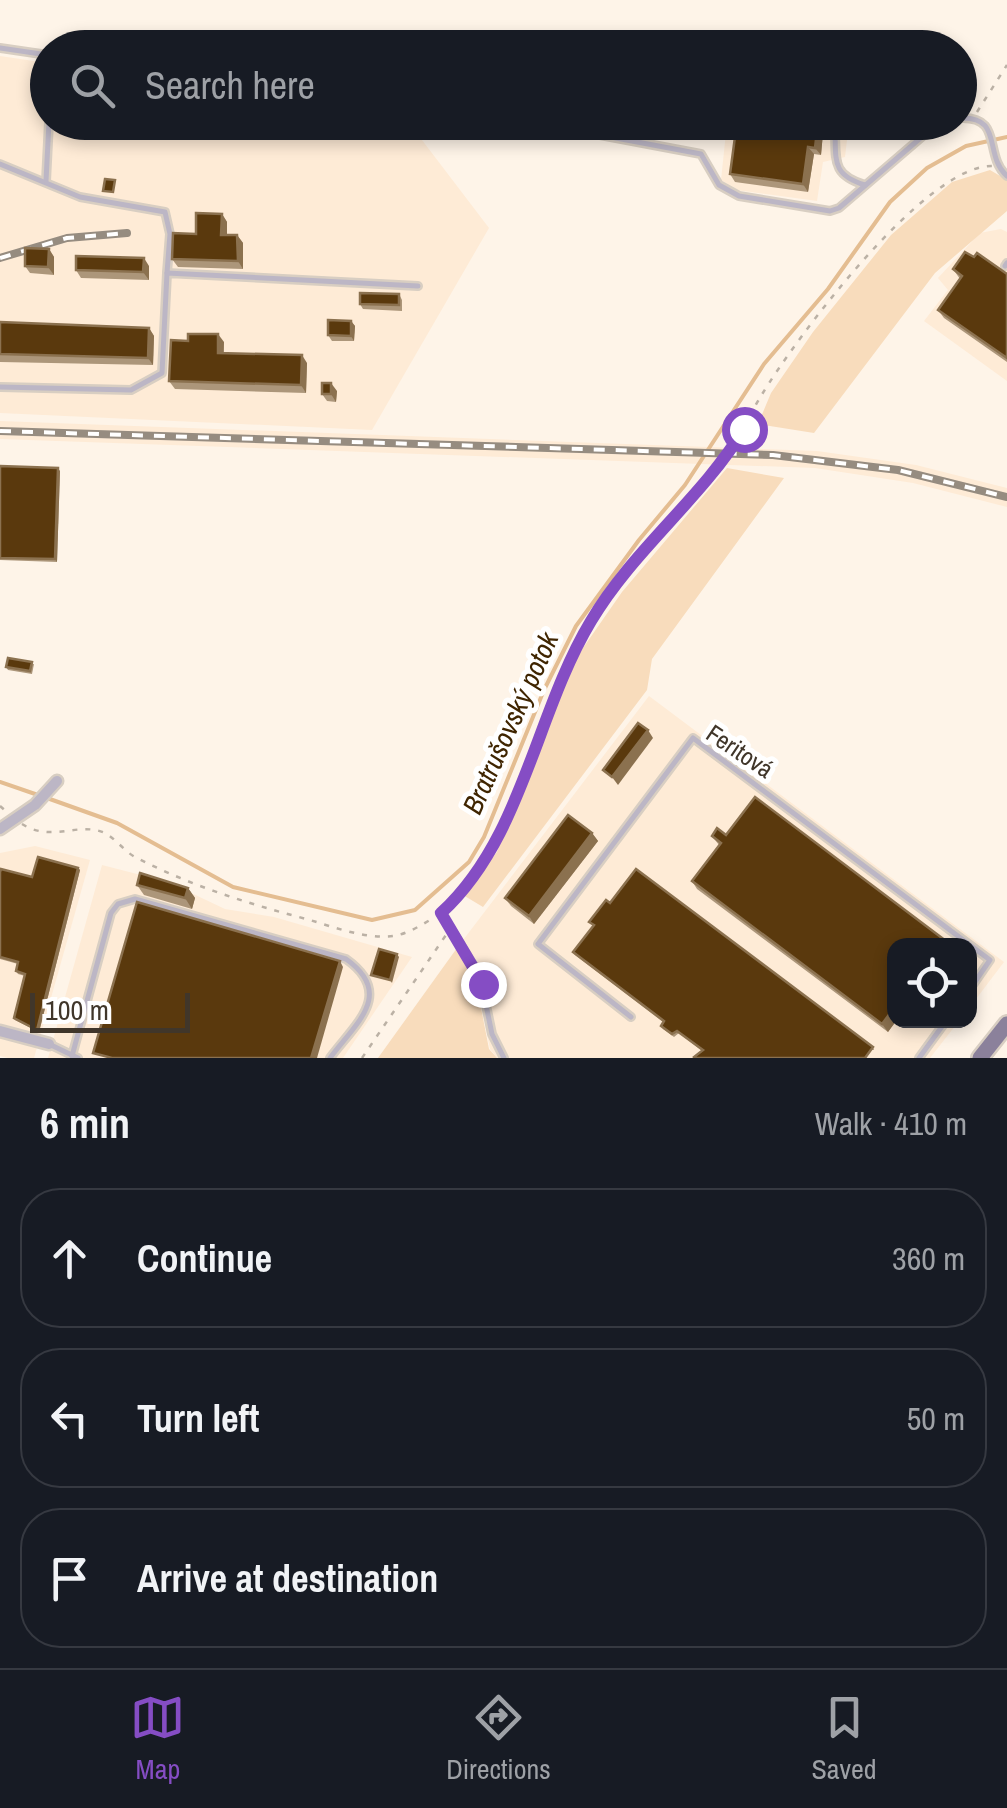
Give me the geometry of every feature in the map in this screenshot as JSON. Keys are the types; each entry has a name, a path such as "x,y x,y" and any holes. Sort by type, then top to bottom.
{"main road":[{"path":"980,1058 1007,1024"}],"street":[{"path":"0,829 35,805 54,785"},
{"path":"0,1031 49,1044"}],"lane":[{"path":"0,48 30,52"},
{"path":"977,120 987,126 999,166 1007,176"},
{"path":"46,182 48,140"},
{"path":"628,140 702,154 719,185 738,196 830,211 840,208 917,140"},
{"path":"835,140 836,166 847,178 865,185"},
{"path":"0,164 80,197 166,212 170,234 162,373 124,391 0,388"},
{"path":"168,273 418,286"},
{"name":"Feritová","path":"632,1017 538,944 693,738 961,938"},
{"path":"49,1044 75,1057 111,912 118,904 136,900 346,960 358,968 372,994 365,1012 330,1058"},
{"path":"441,913 480,976 492,1034 504,1058"},
{"name":"Feritová","path":"977,950 990,960 977,979"},
{"path":"919,1058 940,1028"}],"path":[{"path":"977,113 1007,65"},
{"path":"16,820 34,832 86,830 105,834 130,854 175,877 229,898 345,930 394,936 441,913 455,900 493,844 518,792 560,681 605,599 729,454 779,368 886,236 949,180 981,166 999,166"},
{"path":"362,1058 450,929"}],"shaded area":[{"path":"0,56 30,60 30,140 422,140 489,228 372,430 0,413"},
{"path":"725,140 847,140 845,157 823,162 817,201 736,190 721,180"},
{"path":"990,170 1007,180 1007,211 935,273 814,433 758,424 771,393 813,332 891,235 952,182"},
{"path":"1001,229 1007,232 1007,381 924,321 948,290 938,278 980,233"},
{"path":"0,421 817,451 916,465 1007,488 1007,507 913,483 815,468 0,439"},
{"path":"727,468 784,478 652,659 647,690 483,907 463,895 497,852 560,681 622,592"},
{"path":"649,696 972,938 887,938 887,1028 954,1028 930,1058 497,1058 490,1049 475,977 457,948"},
{"path":"35,846 90,860 34,1058 8,1058 0,1056 0,853"},
{"path":"102,865 168,882 225,909 274,917 412,957 343,1058 48,1058"},
{"path":"977,942 1004,962 977,998"},
{"path":"457,948 475,977 489,1049 497,1058 378,1058"}],"building":[{"path":"735,140 816,140 815,148 808,147 803,184 730,174"},
{"path":"105,179 115,180 113,192 103,191"},
{"path":"196,213 222,214 221,235 237,235 238,261 172,259 173,233 196,234"},
{"path":"25,248 49,249 48,267 25,266"},
{"path":"965,252 974,257 977,253 1007,274 1007,358 938,310 962,276 953,269"},
{"path":"76,256 144,258 143,272 76,270"},
{"path":"360,293 399,294 399,305 360,304"},
{"path":"328,320 351,321 351,336 328,335"},
{"path":"0,322 149,328 148,358 0,354"},
{"path":"188,334 218,334 218,353 302,355 301,385 169,381 171,340 188,341"},
{"path":"322,383 331,383 331,394 322,394"},
{"path":"0,466 58,468 55,559 0,558"},
{"path":"8,658 32,662 30,671 6,667"},
{"path":"638,723 648,730 612,777 603,770"},
{"path":"755,797 942,938 887,938 887,1017 882,1024 692,881 721,843 712,836 717,828 726,835"},
{"path":"568,815 592,833 529,916 505,898"},
{"path":"38,857 78,868 37,1030 14,1018 25,974 16,971 18,962 0,957 0,872 1,869 32,877"},
{"path":"636,869 873,1047 865,1058 695,1058 703,1050 677,1031 672,1034 661,1026 664,1021 573,952 594,925 589,922 606,900 610,903"},
{"path":"140,873 188,888 185,898 137,885"},
{"path":"137,902 340,961 311,1058 112,1058 93,1053"},
{"path":"379,949 397,954 390,980 371,975"}],"waterway":[{"name":"Bratrušovský potok","path":"47,798 117,823 233,887 372,920 415,910 469,862 484,837 544,690 576,626 685,485 764,364 828,289 890,202 927,168 966,146 1007,137"},
{"name":"Bratrušovský potok","path":"0,782 38,795"}],"railway":[{"path":"0,258 67,238 127,233"},
{"path":"0,431 773,455 898,470 1007,497"}],"route":[{"path":"483,984 441,913 455,900 493,844 518,792 560,681 605,599 696,496 744,429"}]}
